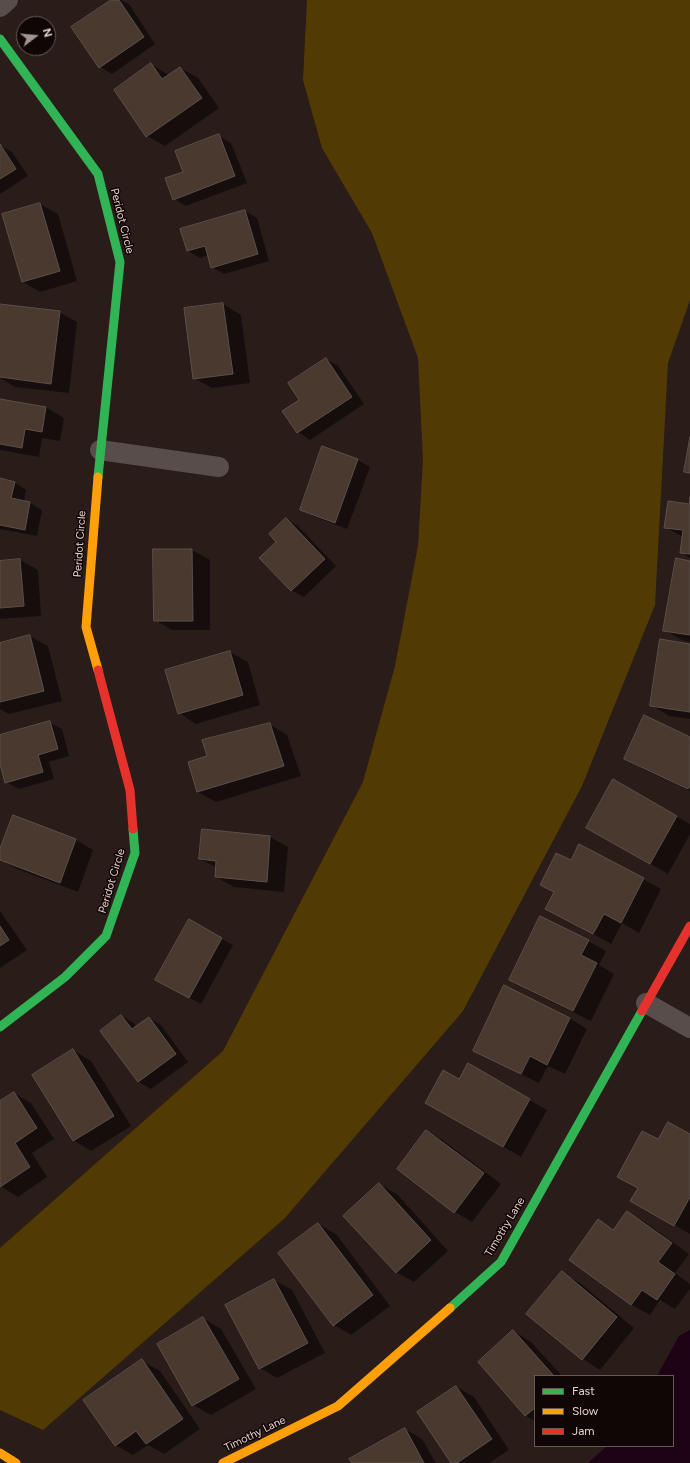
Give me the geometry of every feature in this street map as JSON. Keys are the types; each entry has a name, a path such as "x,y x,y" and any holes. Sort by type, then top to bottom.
{"street":[{"path":"0,6 8,0"},
{"name":"Peridot Circle","path":"0,39 98,174 120,262 100,450 86,627 130,790 135,853 106,936 66,977 0,1027"},
{"path":"100,450 219,467"},
{"name":"Timothy Lane","path":"223,1463 338,1406 501,1262 690,926"},
{"path":"646,1003 690,1028"},
{"path":"0,1453 16,1463"}],"shaded area":[{"path":"307,0 690,0 690,300 668,363 655,605 582,786 463,1011 285,1218 43,1430 0,1410 0,1248 223,1051 363,782 395,666 418,546 423,460 418,358 372,233 322,148 303,80"},
{"path":"690,1330 690,1463 588,1463 606,1447 674,1447 674,1375 658,1375 679,1336"}],"building":[{"path":"111,0 119,0 144,37 99,68 71,27"},
{"path":"151,63 162,79 180,67 202,98 146,137 114,90"},
{"path":"219,134 235,176 173,200 165,178 183,172 175,151"},
{"path":"0,144 16,169 0,179"},
{"path":"40,203 60,271 22,282 2,214"},
{"path":"245,210 258,254 211,268 205,246 187,251 180,229"},
{"path":"223,303 233,374 193,379 184,308"},
{"path":"0,304 60,311 51,384 0,377"},
{"path":"326,358 352,397 297,433 282,411 299,400 288,383"},
{"path":"0,399 46,407 42,432 25,429 22,448 0,444"},
{"path":"690,437 690,473 684,472"},
{"path":"322,446 358,459 335,523 300,510"},
{"path":"0,478 15,482 11,498 30,502 25,530 0,525"},
{"path":"690,497 690,554 680,553 683,530 664,528 668,501 689,504"},
{"path":"286,518 325,559 291,591 259,558 276,542 269,534"},
{"path":"153,549 192,549 193,621 154,621"},
{"path":"676,558 690,561 690,635 663,631"},
{"path":"20,559 24,606 0,608 0,561"},
{"path":"30,635 44,691 0,702 0,643"},
{"path":"660,639 690,644 690,712 650,706"},
{"path":"230,651 243,695 178,714 165,670"},
{"path":"644,715 690,737 690,786 688,789 624,759"},
{"path":"50,721 58,749 38,755 43,772 5,783 0,764 0,735"},
{"path":"270,723 284,766 197,792 188,762 207,756 202,740"},
{"path":"613,779 677,816 650,864 586,828"},
{"path":"13,815 76,839 60,883 0,860 0,849"},
{"path":"202,829 270,836 267,882 215,877 216,861 199,859"},
{"path":"579,844 644,878 621,923 604,914 593,934 545,909 554,892 540,885 556,853 571,860"},
{"path":"540,916 589,940 581,955 597,963 573,1011 509,980"},
{"path":"189,919 222,938 189,998 155,980"},
{"path":"0,926 9,940 0,946"},
{"path":"504,985 570,1018 547,1065 530,1056 521,1074 473,1051"},
{"path":"121,1015 132,1029 149,1017 176,1054 138,1082 100,1031"},
{"path":"73,1049 114,1116 73,1141 32,1075"},
{"path":"468,1063 530,1099 503,1147 425,1103 443,1070 459,1079"},
{"path":"14,1092 37,1128 15,1143 30,1167 0,1187 0,1101"},
{"path":"668,1122 690,1134 690,1197 674,1226 630,1201 638,1188 617,1177 642,1131 658,1139"},
{"path":"426,1130 484,1173 454,1213 397,1169"},
{"path":"379,1183 431,1240 396,1273 343,1216"},
{"path":"627,1211 672,1243 658,1262 675,1274 657,1300 642,1290 631,1305 569,1260 598,1219 613,1230"},
{"path":"318,1223 373,1295 333,1326 278,1253"},
{"path":"562,1271 617,1317 582,1360 526,1314"},
{"path":"274,1279 308,1343 259,1369 225,1305"},
{"path":"203,1317 239,1379 192,1406 157,1344"},
{"path":"513,1330 553,1375 534,1375 534,1409 525,1416 478,1362"},
{"path":"142,1359 183,1419 146,1444 136,1431 115,1446 83,1400"},
{"path":"456,1386 492,1439 457,1463 451,1463 417,1412"},
{"path":"405,1428 424,1463 352,1463 349,1459"}],"traffic: fast":[{"path":"0,39 98,174 120,262 98,477"},
{"path":"0,1027 65,977 106,936 135,853 133,829"},
{"path":"450,1308 501,1262 642,1011"}],"traffic: slow":[{"path":"98,477 86,627 98,670"},
{"path":"223,1463 338,1406 450,1308"},
{"path":"0,1453 16,1463"}],"traffic: jam":[{"path":"98,670 130,790 133,829"},
{"path":"642,1011 690,926"}]}
